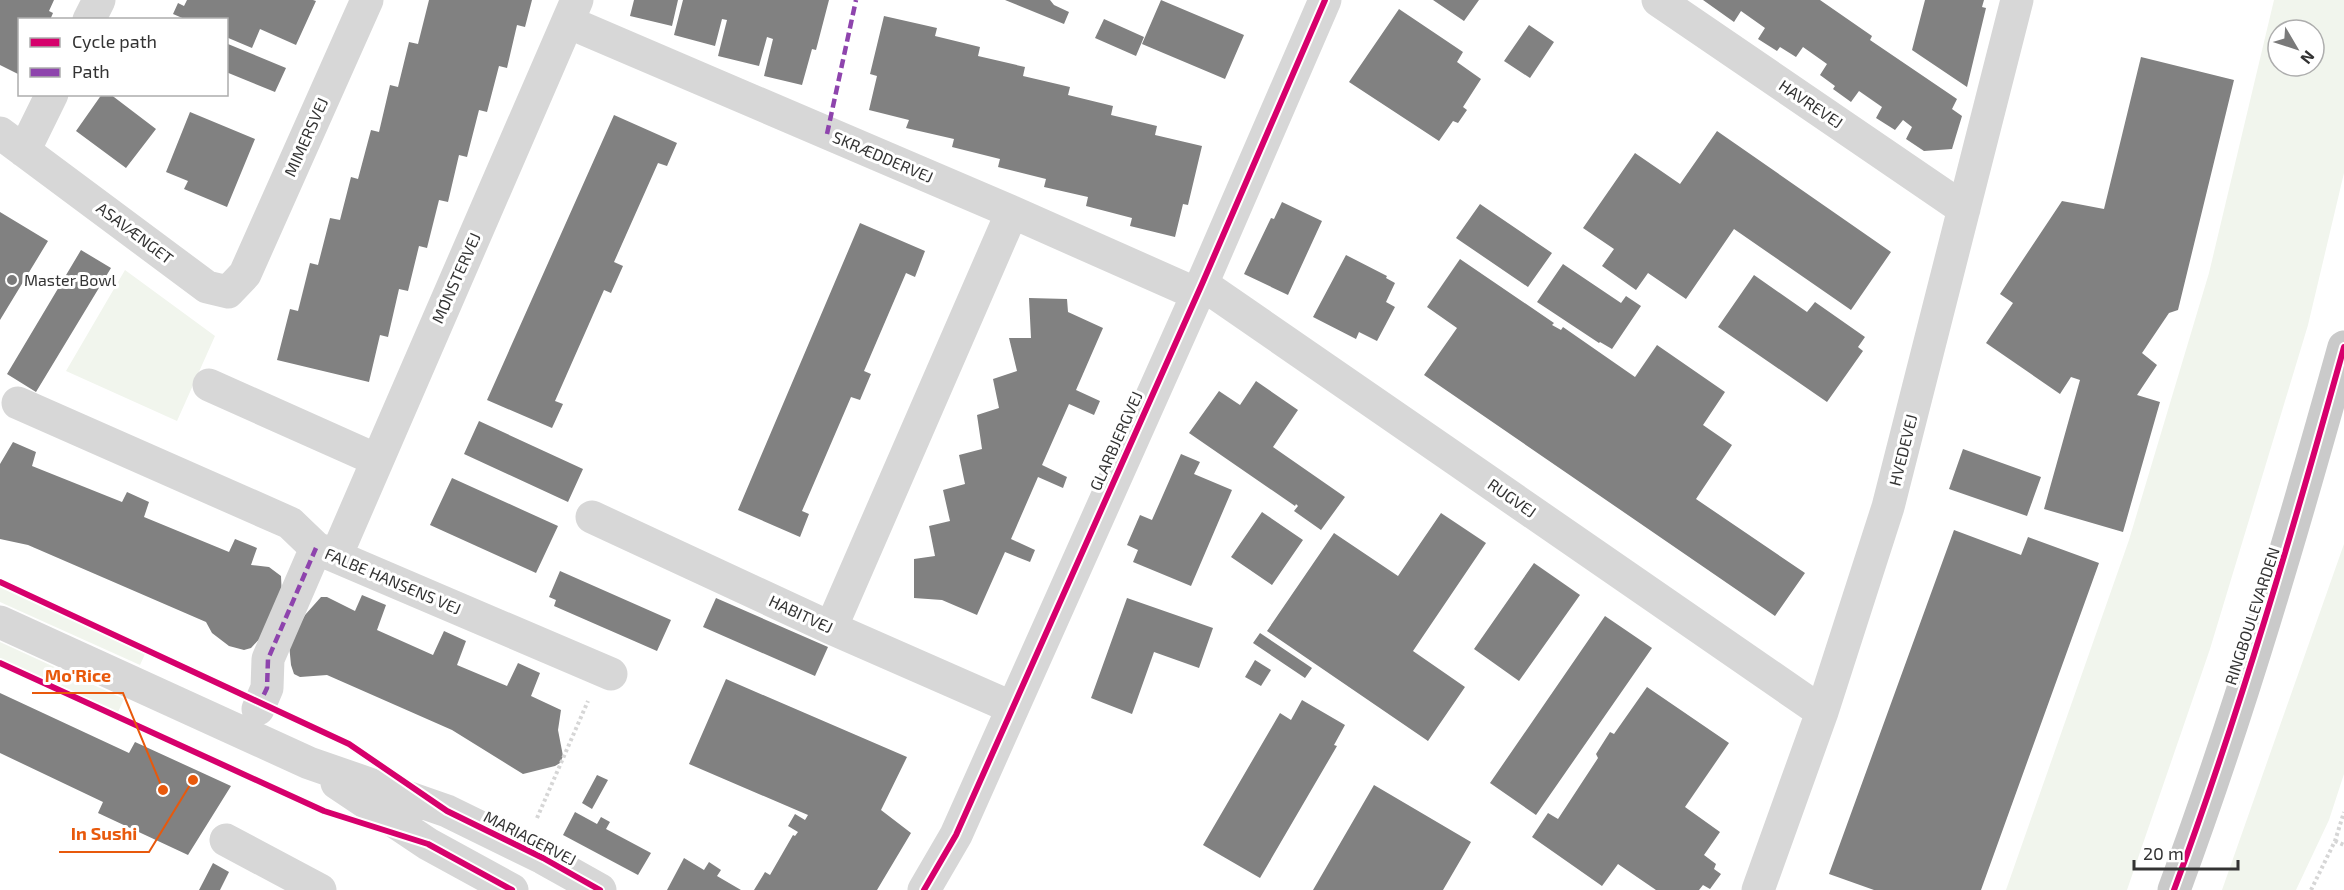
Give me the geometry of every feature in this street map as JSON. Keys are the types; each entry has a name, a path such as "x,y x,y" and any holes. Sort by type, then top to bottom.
{"main road":[{"name":"RINGBOULEVARDEN","path":"2174,890 2206,803 2286,556 2344,347"}],"street":[{"path":"90,18 99,0"},
{"name":"MIMERSVEJ","path":"246,274 367,0"},
{"name":"GLARBJERGVEJ","path":"924,890 956,835 1011,707 1200,289 1325,0"},
{"name":"HAVREVEJ","path":"1658,0 1964,209"},
{"name":"HVEDEVEJ","path":"1758,890 1822,712 1888,507 2017,0"},
{"name":"SKRÆDDERVEJ","path":"572,11 1012,212 1200,289"},
{"name":"MØNSTERVEJ","path":"258,708 267,688 268,659 377,460 572,11"},
{"name":"ASAVÆNGET","path":"50,96 12,142 207,287 228,292 246,274"},
{"path":"831,628 1012,212"},
{"name":"RUGVEJ","path":"1200,289 1822,712"},
{"path":"209,386 377,460"},
{"name":"FALBE HANSENS VEJ","path":"18,403 290,523 326,552 606,672"},
{"name":"HABITVEJ","path":"592,517 831,628 1011,707"},
{"name":"MARIAGERVEJ","path":"0,622 309,763 447,811 543,858 600,890"},
{"name":"MARIAGERVEJ","path":"309,763 400,826 512,890"},
{"path":"226,840 320,890"},
{"path":"525,890 543,858"}],"path":[{"path":"543,858 537,819 606,672"},
{"path":"2311,890 2335,841 2344,812"},
{"path":"2335,841 2344,845"}],"shaded area":[{"path":"2274,0 2344,0 2344,173 2308,325 2210,649 2127,890 2006,890 2129,540 2209,273 2266,34 2266,78 2326,78 2326,18 2270,18"},
{"path":"125,270 215,336 177,421 66,371"},
{"path":"2344,544 2344,774 2329,820 2296,890 2222,890"},
{"path":"0,587 145,654 140,665 0,602"},
{"path":"0,642 124,699 118,712 0,658"}],"building":[{"path":"0,0 54,0 49,11 53,13 51,18 18,18 18,74 0,65"},
{"path":"187,0 316,1 296,45 260,29 252,48 228,38 228,18 182,18 173,14 178,3 184,6"},
{"path":"429,0 532,0 525,27 517,25 507,68 499,66 487,112 479,110 467,157 459,155 448,202 439,200 427,248 419,246 408,291 399,289 388,337 380,335 369,382 277,360 290,309 298,311 310,263 318,265 330,218 340,220 351,177 358,179 371,130 379,132 390,85 398,87 409,42 418,44"},
{"path":"634,0 678,0 672,26 630,16"},
{"path":"683,0 829,0 816,50 812,49 802,85 764,76 773,39 767,37 759,66 718,56 727,20 722,19 715,46 674,35"},
{"path":"1005,0 1050,0 1054,5 1069,12 1064,24"},
{"path":"1161,0 1244,35 1225,79 1142,44"},
{"path":"1433,0 1479,0 1464,21"},
{"path":"1703,0 1820,0 1872,36 1870,40 1957,99 1952,109 1962,116 1952,149 1924,151 1906,139 1912,127 1903,120 1895,130 1876,118 1882,107 1859,91 1851,102 1833,89 1835,86 1820,75 1827,64 1803,47 1796,57 1780,47 1777,51 1758,39 1765,28 1741,11 1734,22"},
{"path":"1925,0 1984,0 1982,7 1986,8 1967,87 1912,50"},
{"path":"1399,9 1463,52 1457,62 1481,79 1463,107 1467,110 1458,123 1453,121 1439,141 1349,82"},
{"path":"884,16 937,28 935,36 980,47 978,56 1025,67 1023,76 1070,87 1068,95 1113,106 1111,115 1157,126 1155,135 1202,146 1188,205 1183,204 1175,237 1130,226 1132,218 1086,206 1088,197 1044,187 1046,179 998,167 1000,159 952,147 954,139 906,128 909,120 869,110 877,76 870,74"},
{"path":"1104,19 1144,37 1136,56 1095,38"},
{"path":"1529,25 1554,42 1530,78 1504,61"},
{"path":"228,44 286,68 275,92 228,73"},
{"path":"2141,57 2234,80 2178,310 2169,313 2142,353 2157,365 2137,395 2160,402 2123,532 2044,509 2080,380 2071,377 2060,394 1986,343 2013,303 2000,294 2062,201 2104,209"},
{"path":"101,96 113,96 156,129 126,168 76,131"},
{"path":"190,112 255,139 227,207 184,189 188,181 166,172"},
{"path":"614,115 677,143 667,166 658,163 614,262 623,266 611,293 604,290 555,401 563,404 552,428 487,400"},
{"path":"1717,131 1891,252 1851,310 1734,229 1686,299 1648,273 1636,290 1602,266 1614,249 1583,228 1635,153 1680,184"},
{"path":"1282,202 1322,221 1288,295 1244,274 1271,218 1274,219"},
{"path":"1480,204 1552,253 1528,287 1456,238"},
{"name":"Master Bowl","path":"0,212 48,241 0,320"},
{"path":"860,223 925,251 915,277 906,273 864,371 871,374 860,400 851,397 802,511 809,514 800,537 738,510"},
{"path":"81,250 111,268 36,392 7,374"},
{"path":"1346,255 1387,276 1386,278 1395,283 1386,302 1395,307 1377,341 1359,332 1356,339 1313,317"},
{"path":"1460,259 1554,323 1552,325 1561,330 1563,327 1635,377 1657,345 1725,392 1703,425 1732,445 1696,499 1805,573 1775,616 1424,375 1457,328 1427,307"},
{"path":"1563,264 1621,303 1626,296 1641,306 1612,349 1599,343 1537,302"},
{"path":"1754,275 1807,312 1815,302 1865,337 1858,347 1863,351 1827,402 1718,327"},
{"path":"1029,298 1067,299 1068,312 1103,328 1076,390 1100,401 1094,415 1069,404 1042,465 1067,477 1063,488 1038,477 1011,539 1035,550 1030,562 1005,552 977,615 942,600 914,598 914,559 935,556 929,526 950,521 943,490 965,484 959,455 982,449 977,415 999,408 993,379 1017,371 1009,338 1031,338"},
{"path":"1256,381 1298,410 1273,447 1345,497 1321,530 1294,511 1298,506 1296,504 1295,506 1189,433 1219,391 1240,405"},
{"path":"479,421 583,469 568,502 464,454"},
{"path":"13,442 36,452 32,466 122,502 127,492 149,502 144,517 229,552 235,539 257,548 251,565 269,567 281,576 282,599 264,634 251,648 244,650 229,646 212,633 206,622 28,545 0,539 0,464"},
{"path":"1963,449 2041,477 2027,516 1949,489"},
{"path":"1181,454 1200,462 1194,474 1232,490 1191,586 1133,562 1138,550 1127,545 1140,515 1152,520"},
{"path":"452,478 558,526 536,573 430,525"},
{"path":"1262,512 1303,540 1272,585 1231,557"},
{"path":"1441,513 1486,543 1413,651 1465,687 1428,741 1267,631 1334,533 1398,576"},
{"path":"1954,530 2021,555 2028,537 2099,563 1981,890 1874,890 1829,874"},
{"path":"1534,563 1580,595 1519,681 1474,649"},
{"path":"560,571 671,620 657,651 554,606 556,600 549,597"},
{"path":"362,595 386,605 377,630 433,655 444,631 466,641 457,665 507,686 518,663 540,673 531,696 561,710 558,730 563,756 560,763 523,774 452,730 327,675 300,677 294,674 289,644 305,615 321,597 327,597 355,611"},
{"path":"716,598 828,647 815,676 703,627"},
{"path":"1127,598 1213,628 1199,668 1154,652 1132,714 1091,698"},
{"path":"1605,616 1652,648 1536,815 1490,783"},
{"path":"1260,633 1312,668 1305,678 1253,643"},
{"path":"1255,660 1271,670 1261,686 1245,677"},
{"path":"726,679 907,757 881,810 911,833 877,890 754,890 765,872 770,875 793,835 795,836 798,832 788,826 795,814 805,820 808,815 689,764"},
{"path":"1647,687 1729,743 1685,807 1720,832 1704,855 1716,864 1714,869 1721,874 1710,889 1703,885 1699,890 1656,890 1618,864 1602,886 1532,837 1548,813 1558,819 1598,758 1596,754 1610,732 1614,734"},
{"path":"0,693 129,753 135,742 231,786 188,855 98,813 103,802 0,753"},
{"path":"1302,700 1345,725 1334,745 1337,746 1260,878 1203,845 1280,713 1291,720"},
{"path":"597,775 608,780 592,809 582,803"},
{"path":"1374,785 1471,842 1443,890 1313,890"},
{"path":"575,812 597,824 601,817 610,822 606,829 651,853 638,875 563,835"},
{"path":"684,858 704,870 709,862 721,870 717,876 741,890 667,890"},
{"path":"213,863 229,872 220,890 199,890"}],"marked path":[{"path":"827,134 856,0"},
{"path":"258,707 267,688 268,659 316,548"}],"cycle path":[{"path":"924,890 956,835 1202,284 1325,0"},
{"path":"2174,890 2265,620 2344,347"},
{"path":"0,582 349,744 447,811 543,858 600,890"},
{"path":"0,663 324,811 428,844 512,890"}],"place":[{"name":"Master Bowl","path":"12,280"},
{"name":"In Sushi","path":"193,780"},
{"name":"Mo'Rice","path":"163,790"}]}
